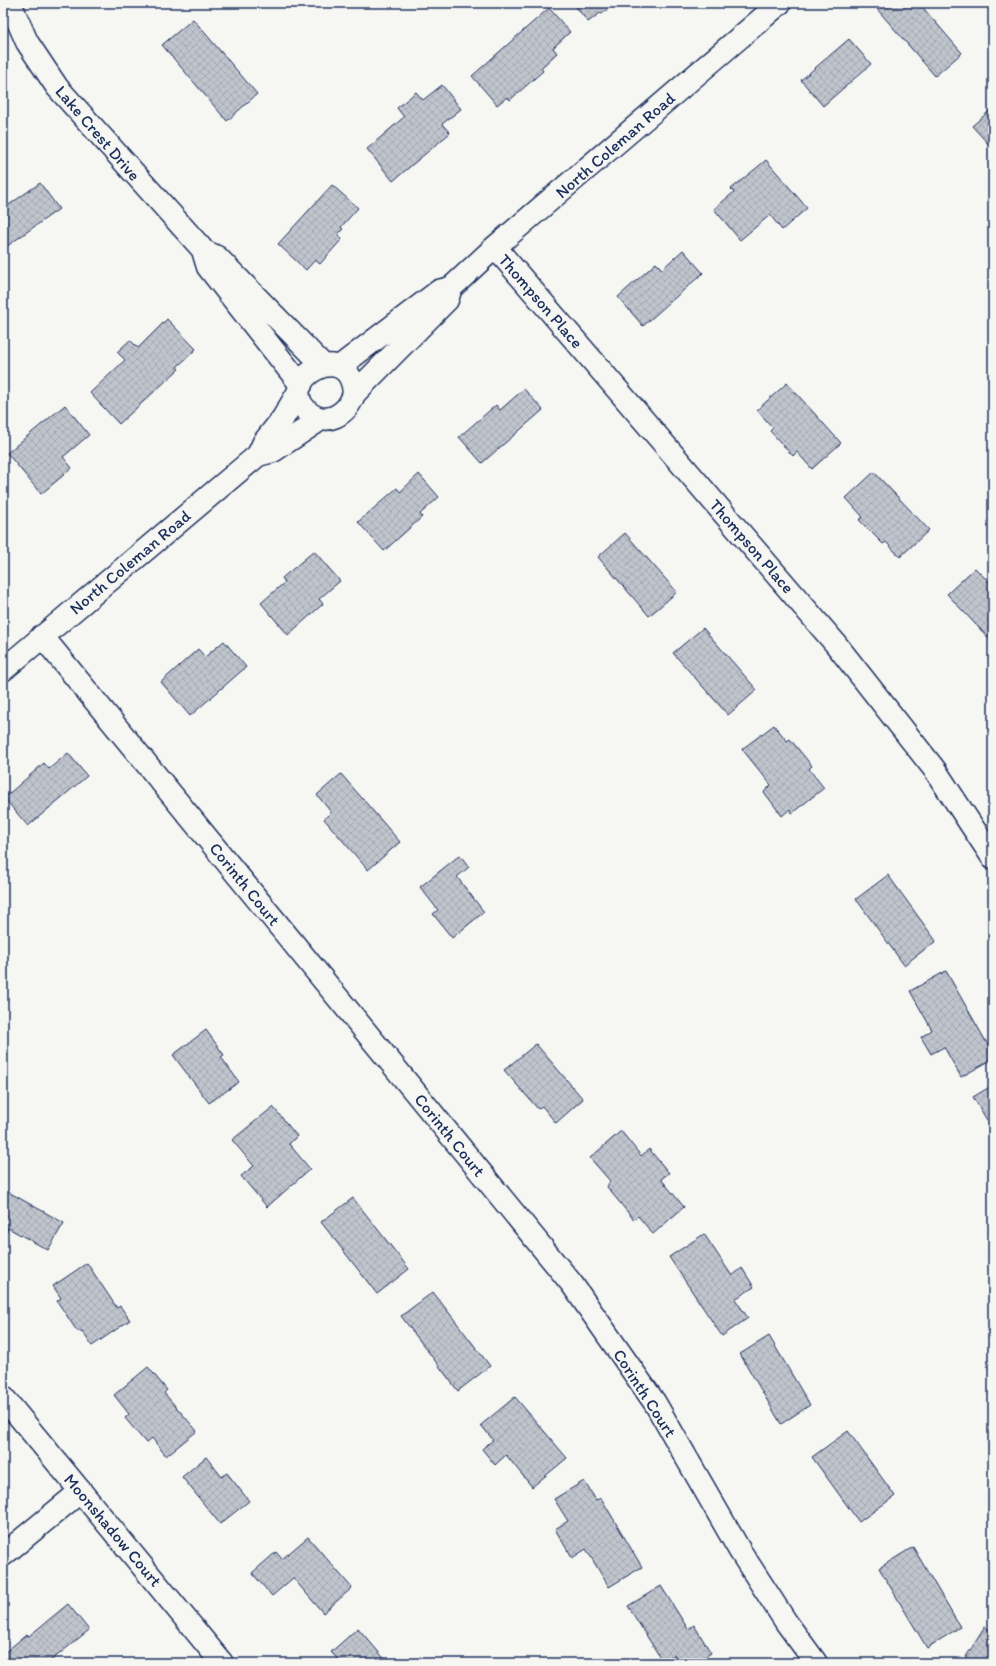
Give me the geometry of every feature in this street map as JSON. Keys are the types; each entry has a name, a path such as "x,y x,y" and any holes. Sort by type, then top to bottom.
{"street":[{"name":"Lake Crest Drive","path":"10,3 27,42 57,87 204,251 217,257 331,366"},
{"name":"North Coleman Road","path":"354,394 447,300 451,288 495,247 780,3"},
{"name":"Thompson Place","path":"495,247 835,643 935,770 993,858"},
{"name":"Lake Crest Drive","path":"204,251 208,267 299,389"},
{"name":"North Coleman Road","path":"331,366 439,291 451,288"},
{"path":"331,366 348,375 353,384 354,394 351,404 341,414 330,419 321,419 313,416 300,402 299,389 309,373 331,366"},
{"name":"North Coleman Road","path":"258,456 264,442 283,418 299,389"},
{"name":"North Coleman Road","path":"3,670 258,456 273,451 321,419"},
{"name":"Corinth Court","path":"42,636 572,1284 655,1403 740,1551 786,1622 816,1663"},
{"name":"Moonshadow Court","path":"3,1397 222,1663"},
{"path":"3,1555 81,1491"}],"building":[{"path":"573,3 615,3 602,14 600,13 588,22"},
{"path":"883,3 919,3 962,53 935,76 877,9"},
{"path":"549,8 570,32 553,48 557,53 541,68 543,71 510,100 507,97 497,105 472,76"},
{"path":"193,19 257,94 227,121 162,45"},
{"path":"849,39 871,64 823,106 801,80"},
{"path":"442,85 461,109 442,124 450,133 393,181 367,149 404,117 397,108 416,92 423,100"},
{"path":"993,108 993,149 972,126"},
{"path":"766,160 807,208 782,230 770,215 740,240 714,209 734,192 731,189"},
{"path":"40,183 59,209 3,249 3,209"},
{"path":"332,185 358,208 341,227 343,229 338,234 342,239 320,264 315,260 306,270 278,244"},
{"path":"683,250 703,273 643,326 618,297 656,263 662,269"},
{"path":"167,319 196,349 177,367 179,369 119,424 90,393 125,360 117,352 130,340 138,348"},
{"path":"787,383 841,443 812,469 797,452 793,456 770,431 773,428 757,410"},
{"path":"524,389 543,410 482,463 459,437 496,405 500,410"},
{"path":"65,405 89,435 63,457 72,468 41,494 7,453"},
{"path":"874,472 929,530 900,557 886,542 883,544 859,520 863,517 846,498"},
{"path":"419,474 439,497 420,514 422,517 384,551 358,522 397,488 400,492"},
{"path":"625,533 677,592 649,616 598,557"},
{"path":"314,551 340,581 319,599 323,604 288,635 261,603 285,582 282,578"},
{"path":"975,568 993,586 993,643 947,594"},
{"path":"703,628 757,690 728,715 673,653"},
{"path":"224,641 246,667 190,716 161,682 198,649 205,657"},
{"path":"774,725 787,741 790,739 812,766 809,769 824,788 792,813 790,809 782,816 764,792 771,785 742,749"},
{"path":"68,753 87,776 28,826 4,798 44,763 49,769"},
{"path":"341,774 400,842 368,870 324,819 331,812 317,795"},
{"path":"460,855 469,867 457,877 484,912 452,938 433,914 438,910 420,887"},
{"path":"888,875 936,941 904,965 856,899"},
{"path":"946,971 993,1054 993,1059 961,1077 944,1047 931,1054 921,1037 932,1030 910,991"},
{"path":"206,1030 224,1055 221,1057 239,1082 209,1103 173,1055"},
{"path":"536,1044 583,1099 556,1123 542,1106 538,1109 504,1070"},
{"path":"993,1085 993,1130 973,1097"},
{"path":"273,1107 297,1136 289,1144 310,1169 267,1207 241,1176 254,1166 232,1140"},
{"path":"621,1131 641,1156 649,1149 669,1173 661,1179 684,1207 653,1234 638,1216 634,1220 607,1187 610,1181 590,1158"},
{"path":"3,1189 64,1223 48,1250 8,1228 6,1233 3,1232"},
{"path":"353,1198 409,1269 377,1294 321,1222"},
{"path":"704,1234 732,1276 742,1268 754,1287 735,1299 748,1318 722,1336 669,1257"},
{"path":"87,1263 117,1308 120,1306 130,1320 92,1346 82,1331 77,1331 57,1301 61,1298 53,1286"},
{"path":"433,1292 490,1366 458,1391 401,1316"},
{"path":"769,1336 810,1405 781,1424 740,1354"},
{"path":"148,1367 167,1390 164,1393 197,1431 166,1456 152,1438 146,1443 125,1418 129,1414 114,1395"},
{"path":"515,1397 567,1458 532,1487 506,1455 495,1465 482,1449 493,1440 481,1425"},
{"path":"848,1431 895,1496 859,1522 812,1457"},
{"path":"206,1457 222,1477 227,1473 249,1501 220,1524 182,1477"},
{"path":"584,1481 596,1500 601,1498 642,1567 609,1587 586,1549 572,1558 555,1529 568,1521 554,1499"},
{"path":"308,1537 352,1588 323,1613 293,1578 272,1596 252,1573 276,1552 282,1559"},
{"path":"913,1547 960,1627 927,1648 879,1568"},
{"path":"661,1586 688,1629 694,1625 711,1653 696,1663 679,1663 674,1655 663,1662 628,1606"},
{"path":"68,1604 89,1630 48,1663 3,1663 3,1654 26,1635 29,1636"},
{"path":"985,1627 993,1632 993,1663 962,1663"},
{"path":"358,1628 388,1663 341,1663 331,1652"}]}
